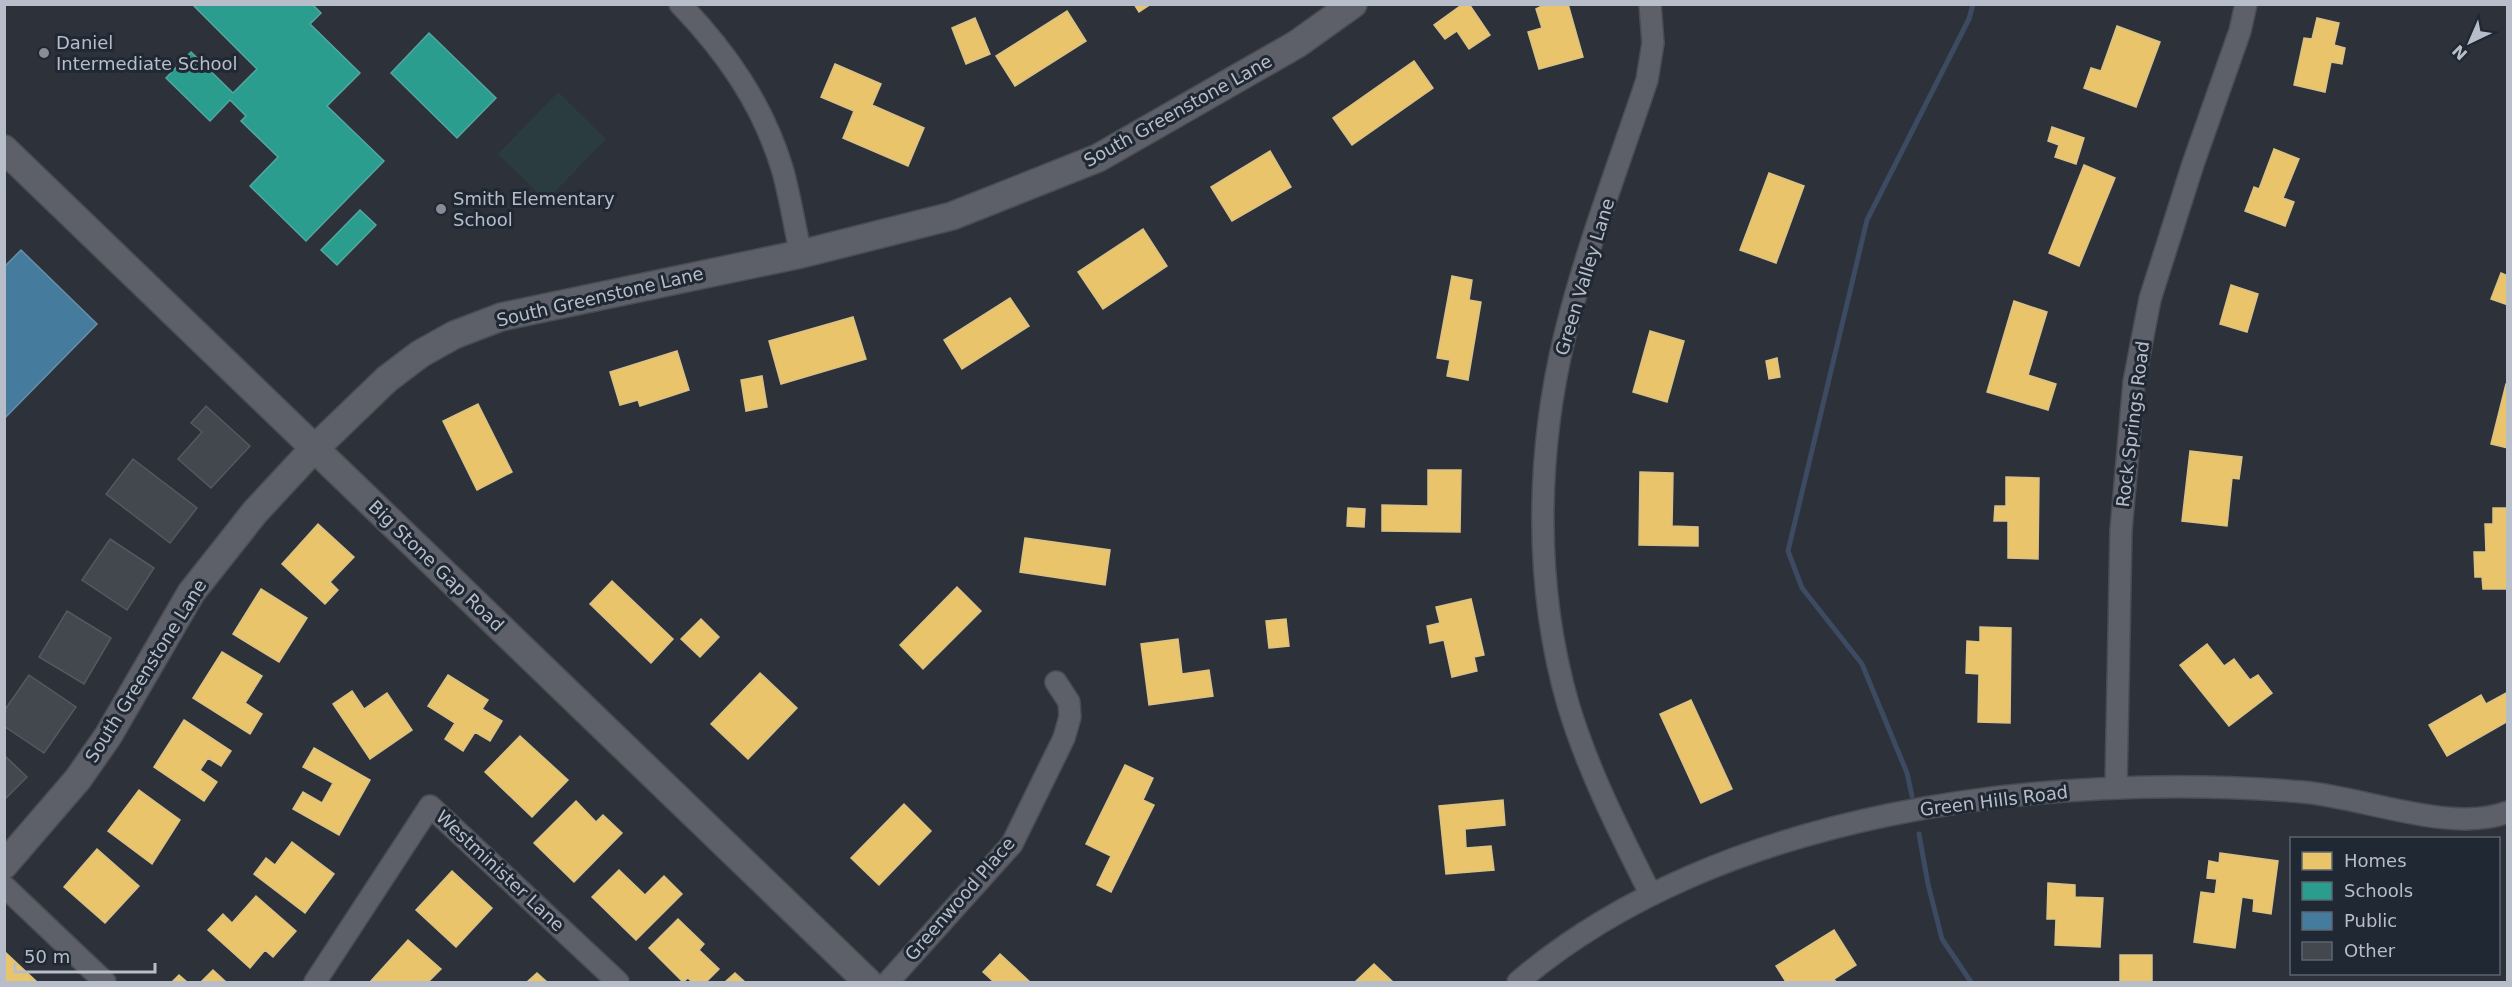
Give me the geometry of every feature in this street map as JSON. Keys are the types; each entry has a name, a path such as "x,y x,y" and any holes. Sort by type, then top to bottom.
{"street":[{"path":"680,4 730,60 751,94 782,169 801,254"},
{"name":"South Greenstone Lane","path":"4,865 78,779 108,736 191,592 255,513 315,449 387,379 420,354 454,335 501,317 801,254 952,216 1098,158 1297,44 1353,4"},
{"name":"Green Valley Lane","path":"1650,4 1653,44 1647,80 1564,337 1549,419 1543,489 1548,596 1557,660 1568,704 1607,807 1651,895"},
{"name":"Rock Springs Road","path":"2116,787 2121,530 2134,382 2150,299 2193,164 2240,31 2246,4"},
{"name":"Big Stone Gap Road","path":"4,149 868,982"},
{"name":"Greenwood Place","path":"888,982 1012,844 1064,738 1070,717 1069,702 1056,682"},
{"name":"Green Hills Road","path":"1518,982 1563,948 1651,895 1761,849 1857,820 2006,798 2116,787 2302,792 2337,796 2413,813 2472,820 2508,812"},
{"name":"Westminister Lane","path":"315,982 430,806 618,982"},
{"path":"4,886 105,982"}],"shaded area":[{"path":"558,92 606,139 546,201 498,154"}],"building: Homes":[{"path":"1134,4 1151,4 1139,12"},
{"path":"1463,4 1469,4 1490,35 1469,49 1457,31 1445,39 1434,25"},
{"path":"1546,4 1568,4 1583,57 1539,69 1528,32 1542,28 1536,9"},
{"path":"1067,11 1086,41 1015,86 996,56"},
{"path":"975,18 990,54 966,64 952,28"},
{"path":"2317,18 2339,23 2334,45 2345,48 2342,64 2331,62 2325,92 2294,85 2304,38 2312,39"},
{"path":"2117,26 2160,42 2136,107 2084,88 2091,68 2101,71"},
{"path":"1414,61 1433,88 1352,145 1333,118"},
{"path":"835,64 881,84 872,105 924,128 908,166 843,138 854,111 821,97"},
{"path":"2052,127 2084,138 2076,164 2055,157 2059,145 2048,141"},
{"path":"2274,149 2299,159 2283,198 2294,202 2285,226 2245,211 2254,187 2259,189"},
{"path":"1270,151 1291,187 1232,221 1211,187"},
{"path":"2084,165 2115,178 2079,266 2049,253"},
{"path":"1769,173 1804,186 1776,263 1740,250"},
{"path":"1143,229 1167,266 1103,309 1078,272"},
{"path":"2501,273 2508,276 2508,305 2491,299"},
{"path":"1452,276 1472,280 1469,300 1481,302 1468,380 1447,376 1450,360 1437,358"},
{"path":"2231,285 2258,294 2247,332 2220,324"},
{"path":"1010,298 1029,326 962,369 944,340"},
{"path":"2014,301 2047,312 2028,375 2056,384 2048,410 1987,392"},
{"path":"853,317 866,359 781,384 769,341"},
{"path":"1650,331 1684,341 1667,402 1633,392"},
{"path":"677,351 689,390 640,406 638,400 620,405 610,372"},
{"path":"1777,358 1780,377 1769,379 1766,361"},
{"path":"762,376 767,407 746,411 741,380"},
{"path":"2506,384 2508,384 2508,448 2491,444"},
{"path":"478,404 512,472 477,490 443,421"},
{"path":"2190,451 2242,457 2239,479 2232,478 2227,526 2182,521"},
{"path":"1428,470 1461,470 1460,532 1382,531 1382,505 1428,506"},
{"path":"1640,472 1673,473 1672,526 1698,527 1698,546 1639,545"},
{"path":"2006,477 2039,478 2038,559 2008,558 2008,521 1994,521 1995,506 2006,506"},
{"path":"1348,508 1365,509 1364,527 1347,526"},
{"path":"2493,508 2508,508 2508,589 2483,589 2482,577 2475,577 2474,552 2486,552 2485,524 2493,524"},
{"path":"318,524 354,557 330,582 338,590 325,604 282,564"},
{"path":"1025,538 1110,550 1105,585 1020,572"},
{"path":"612,581 673,639 651,663 590,604"},
{"path":"957,587 981,611 923,669 900,645"},
{"path":"261,589 307,618 279,662 233,634"},
{"path":"1471,599 1484,655 1474,657 1477,671 1452,677 1444,640 1430,643 1427,626 1440,623 1436,607"},
{"path":"701,619 719,637 700,657 681,639"},
{"path":"1286,619 1289,646 1269,648 1266,621"},
{"path":"1980,627 2011,628 2010,723 1978,722 1979,674 1966,673 1967,641 1980,642"},
{"path":"1178,639 1182,674 1209,670 1213,696 1149,705 1141,644"},
{"path":"2207,644 2224,666 2234,659 2250,680 2258,675 2272,693 2229,726 2180,665"},
{"path":"222,652 262,676 245,703 262,714 250,734 193,698"},
{"path":"760,673 797,708 748,759 711,724"},
{"path":"448,675 488,700 482,709 502,721 490,741 475,732 463,751 445,739 455,723 428,706"},
{"path":"352,691 364,709 387,693 412,730 370,759 333,704"},
{"path":"2508,692 2508,721 2447,756 2429,725 2481,695 2486,704"},
{"path":"1691,700 1732,789 1701,803 1660,714"},
{"path":"184,720 231,751 221,766 208,758 200,770 217,782 204,801 154,767"},
{"path":"520,736 568,780 532,817 485,772"},
{"path":"314,748 370,780 339,835 293,809 303,792 322,803 333,783 303,767"},
{"path":"1125,765 1153,778 1143,800 1154,805 1111,892 1097,885 1111,856 1086,844"},
{"path":"139,790 180,820 152,864 108,831"},
{"path":"1503,800 1505,825 1465,829 1466,848 1491,846 1494,870 1446,874 1439,806"},
{"path":"576,801 596,822 603,815 622,833 574,882 534,843"},
{"path":"904,804 931,831 879,885 851,858"},
{"path":"292,842 334,874 305,913 254,874 266,858 275,865"},
{"path":"97,849 139,886 105,923 64,887"},
{"path":"2220,853 2278,861 2271,914 2253,911 2254,899 2242,897 2235,948 2194,942 2201,892 2215,894 2217,879 2207,878 2209,861 2219,863"},
{"path":"619,870 645,895 664,876 682,894 636,940 592,897"},
{"path":"452,871 492,908 456,947 416,910"},
{"path":"2048,883 2075,885 2075,897 2103,898 2100,947 2055,945 2056,919 2047,919"},
{"path":"256,896 296,931 273,957 265,950 250,968 208,930 223,914 232,923"},
{"path":"678,919 704,944 699,950 719,969 706,982 692,982 688,978 683,982 649,948"},
{"path":"1834,930 1856,965 1834,979 1836,982 1786,982 1776,966"},
{"path":"408,940 441,969 428,982 370,982"},
{"path":"4,951 37,982 4,982"},
{"path":"1000,954 1030,982 994,982 983,972"},
{"path":"2120,955 2152,955 2152,982 2120,982"},
{"path":"1374,964 1393,982 1355,982"},
{"path":"213,970 226,982 201,982"},
{"path":"537,973 547,982 527,982"},
{"path":"735,973 745,982 725,982"},
{"path":"179,975 187,982 172,982"}],"building: Schools":[{"path":"192,4 312,4 321,13 310,24 360,73 327,106 384,161 306,241 250,186 278,157 241,121 246,116 230,100 210,121 166,78 191,52 233,93 257,69"},
{"path":"429,33 496,98 457,138 391,73"},
{"path":"360,210 376,225 337,265 321,250"}],"building: Public":[{"path":"21,250 97,324 4,419 4,267"}],"building: Other":[{"path":"206,406 250,446 211,488 178,459 202,432 191,423"},
{"path":"133,459 197,508 170,543 106,494"},
{"path":"110,539 154,568 127,610 82,580"},
{"path":"67,611 111,638 84,684 39,657"},
{"path":"29,675 76,707 44,753 4,726 4,711"},
{"path":"4,755 27,777 4,800"}],"waterway":[{"path":"1912,796 1907,773 1862,664 1802,588 1788,551 1867,220 1969,19 1973,4"},
{"path":"1919,834 1928,884 1942,939 1971,982"}],"place":[{"name":"Daniel Intermediate School","path":"44,53"},
{"name":"Smith Elementary School","path":"441,209"}]}
